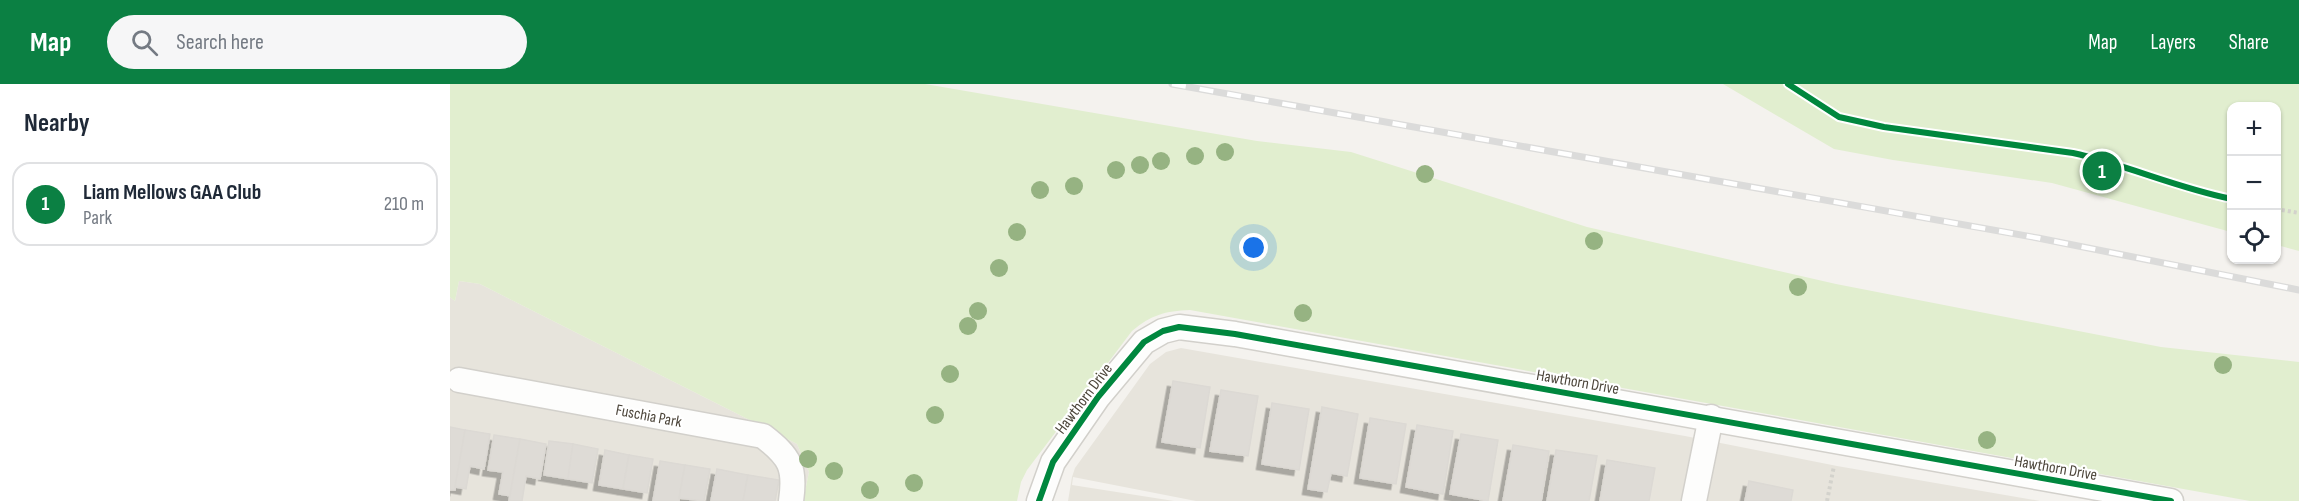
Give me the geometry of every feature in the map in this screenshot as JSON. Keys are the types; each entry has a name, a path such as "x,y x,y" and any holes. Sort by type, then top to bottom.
{"street":[{"name":"Hawthorn Drive","path":"1040,501 1053,462 1098,398 1138,348 1157,334 1179,327 1235,334 1711,417 2171,501"},
{"name":"Fuschia Park","path":"459,380 763,436 784,452 794,479 791,501"},
{"path":"1694,501 1711,417"}],"path":[{"path":"1788,84 1839,117 1884,127 2073,153 2101,159 2185,188 2227,198"},
{"path":"2281,210 2299,213"},
{"path":"1827,501 1838,441"}],"shaded area":[{"path":"459,281 480,284 797,444 809,472 803,501 450,501 450,297 455,301"},
{"path":"1181,348 2040,501 1196,501 1073,477 1072,485 1174,501 1068,501 1072,477 1075,468 1150,364 1166,352"}],"green space":[{"path":"450,84 925,84 1257,141 1351,152 1587,227 1836,284 2161,347 2299,362 2299,501 2250,501 1190,310 1159,315 1132,331 1027,470 1021,482 1017,501 803,501 809,472 797,444 480,284 459,281 455,301 450,297"},
{"path":"1723,84 2299,84 2299,251 2281,246 2281,102 2227,102 2227,231 2052,183 1834,149"}],"building":[{"path":"1173,381 1210,387 1200,448 1162,442"},
{"path":"1221,390 1258,396 1248,456 1210,451"},
{"path":"1272,403 1309,409 1299,470 1262,464"},
{"path":"1322,407 1358,414 1347,476 1331,473 1327,492 1308,489"},
{"path":"1370,418 1406,424 1396,484 1360,478"},
{"path":"1417,425 1453,431 1443,494 1406,487"},
{"path":"450,427 465,430 455,490 450,490"},
{"path":"465,430 490,434 484,469 470,466 466,489 455,487"},
{"path":"1461,434 1498,440 1488,501 1450,494"},
{"path":"494,435 520,439 510,496 499,494 503,472 488,470"},
{"path":"520,439 546,444 540,479 526,476 522,501 509,501"},
{"path":"549,441 573,444 568,479 544,475"},
{"path":"573,444 598,449 592,483 568,479"},
{"path":"1513,445 1549,451 1541,501 1503,501"},
{"path":"605,450 629,455 623,489 599,485"},
{"path":"1556,450 1597,456 1589,501 1547,501"},
{"path":"629,455 653,459 647,493 623,489"},
{"path":"1607,460 1655,468 1649,501 1600,501"},
{"path":"660,461 685,465 679,501 653,501"},
{"path":"685,465 710,469 704,501 679,498"},
{"path":"717,469 748,475 743,501 711,501"},
{"path":"748,475 779,480 775,501 743,501"},
{"path":"1749,481 1793,490 1791,501 1745,501"}],"railway":[{"path":"1172,84 2038,238 2299,290"}],"cycle path":[{"path":"1788,84 1839,117 1884,127 2073,153 2227,198"},
{"path":"1039,501 1053,462 1098,397 1144,342 1163,331 1179,327 1235,334 2171,501"}],"place":[{"name":"Liam Mellows GAA Club","path":"2102,171"}]}
